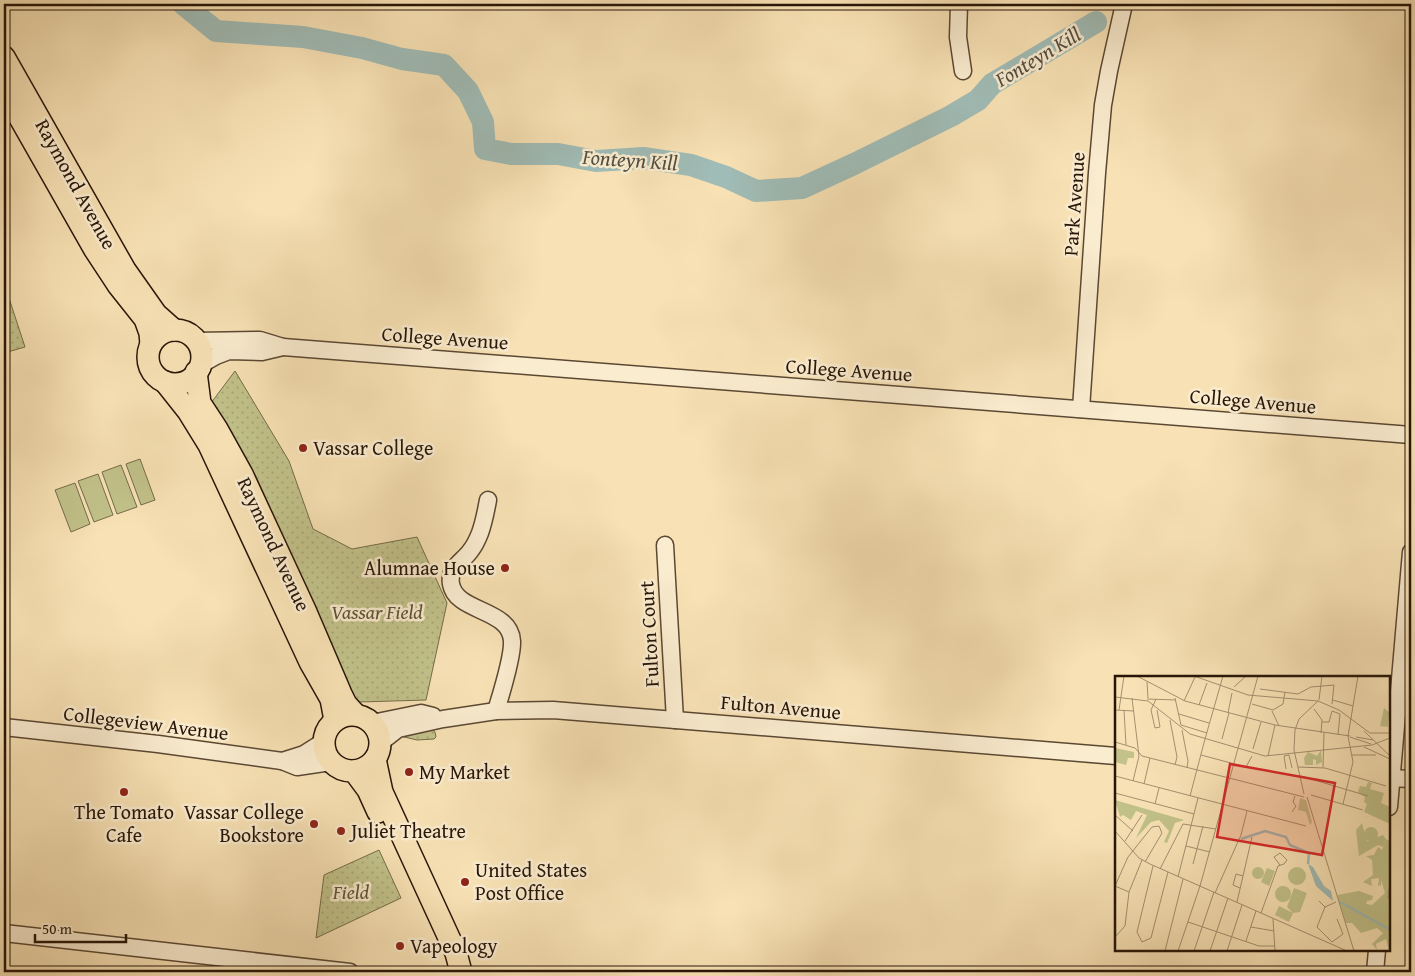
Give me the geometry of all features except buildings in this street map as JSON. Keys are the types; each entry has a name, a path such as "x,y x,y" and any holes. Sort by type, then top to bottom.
{"main road":[{"name":"Raymond Avenue","path":"4,57 126,270 156,314 174,330"},
{"name":"Raymond Avenue","path":"4,90 95,250 118,285 145,319 150,333 151,344"},
{"path":"174,330 186,333 196,341 202,357 198,369 190,379 173,384 164,382 149,366 148,358 151,344 157,336 174,330"},
{"name":"Raymond Avenue","path":"198,369 200,403 242,474 302,602 346,704 364,719"},
{"name":"Raymond Avenue","path":"164,382 188,411 209,445 310,662 331,700 335,720"},
{"path":"378,751 369,765 354,771 338,767 331,762 326,753 324,742 327,730 335,720 345,716 364,719 378,732 382,792 455,951 461,972"},
{"path":"354,771 368,790 452,972"}],"street":[{"path":"959,4 958,37 963,71"},
{"name":"Park Avenue","path":"1081,409 1096,183 1104,105 1109,71 1124,4"},
{"name":"College Avenue","path":"196,341 260,340 283,347 1411,435"},
{"name":"College Avenue","path":"198,369 216,356 229,351 262,352 283,347"},
{"path":"488,500 480,534 471,550 453,569 451,585 459,597 502,621 510,633 512,640 511,652 496,712"},
{"name":"Fulton Court","path":"665,545 675,720"},
{"path":"1411,552 1390,778 1411,779"},
{"name":"Fulton Avenue","path":"378,751 398,730 443,719 496,712 553,710 1115,756"},
{"name":"Fulton Avenue","path":"364,719 421,713 443,719"},
{"name":"Collegeview Avenue","path":"4,727 158,744 282,761 297,767 331,762"},
{"name":"Collegeview Avenue","path":"282,761 304,754 324,742"},
{"path":"4,933 350,972"},
{"path":"1375,972 1376,951"}],"green space":[{"path":"4,283 25,347 4,353"},
{"name":"Vassar Field","path":"235,371 289,461 313,529 352,549 417,537 447,603 426,700 359,702 336,679 208,407"},
{"path":"140,459 155,500 141,505 126,464"},
{"path":"121,465 137,507 117,514 102,472"},
{"path":"98,474 113,515 94,522 78,481"},
{"path":"75,483 90,524 71,532 55,490"},
{"path":"431,729 435,732 436,737 434,739 417,740 400,736"},
{"name":"Field","path":"379,850 401,898 316,938 324,875"}],"waterway":[{"name":"Fonteyn Kill","path":"183,4 216,31 303,37 362,48 402,59 444,65 468,91 483,122 485,149 511,154 558,154 596,161 643,158 691,165 726,177 756,191 802,188 951,116 978,100 992,84 1096,22"}],"place":[{"name":"Vassar College","path":"303,448"},
{"name":"Alumnae House","path":"505,568"},
{"name":"My Market","path":"409,772"},
{"name":"The Tomato Cafe","path":"124,792"},
{"name":"Vassar College Bookstore","path":"314,824"},
{"name":"Juliet Theatre","path":"341,831"},
{"name":"United States Post Office","path":"465,882"},
{"name":"Vapeology","path":"400,946"}]}
